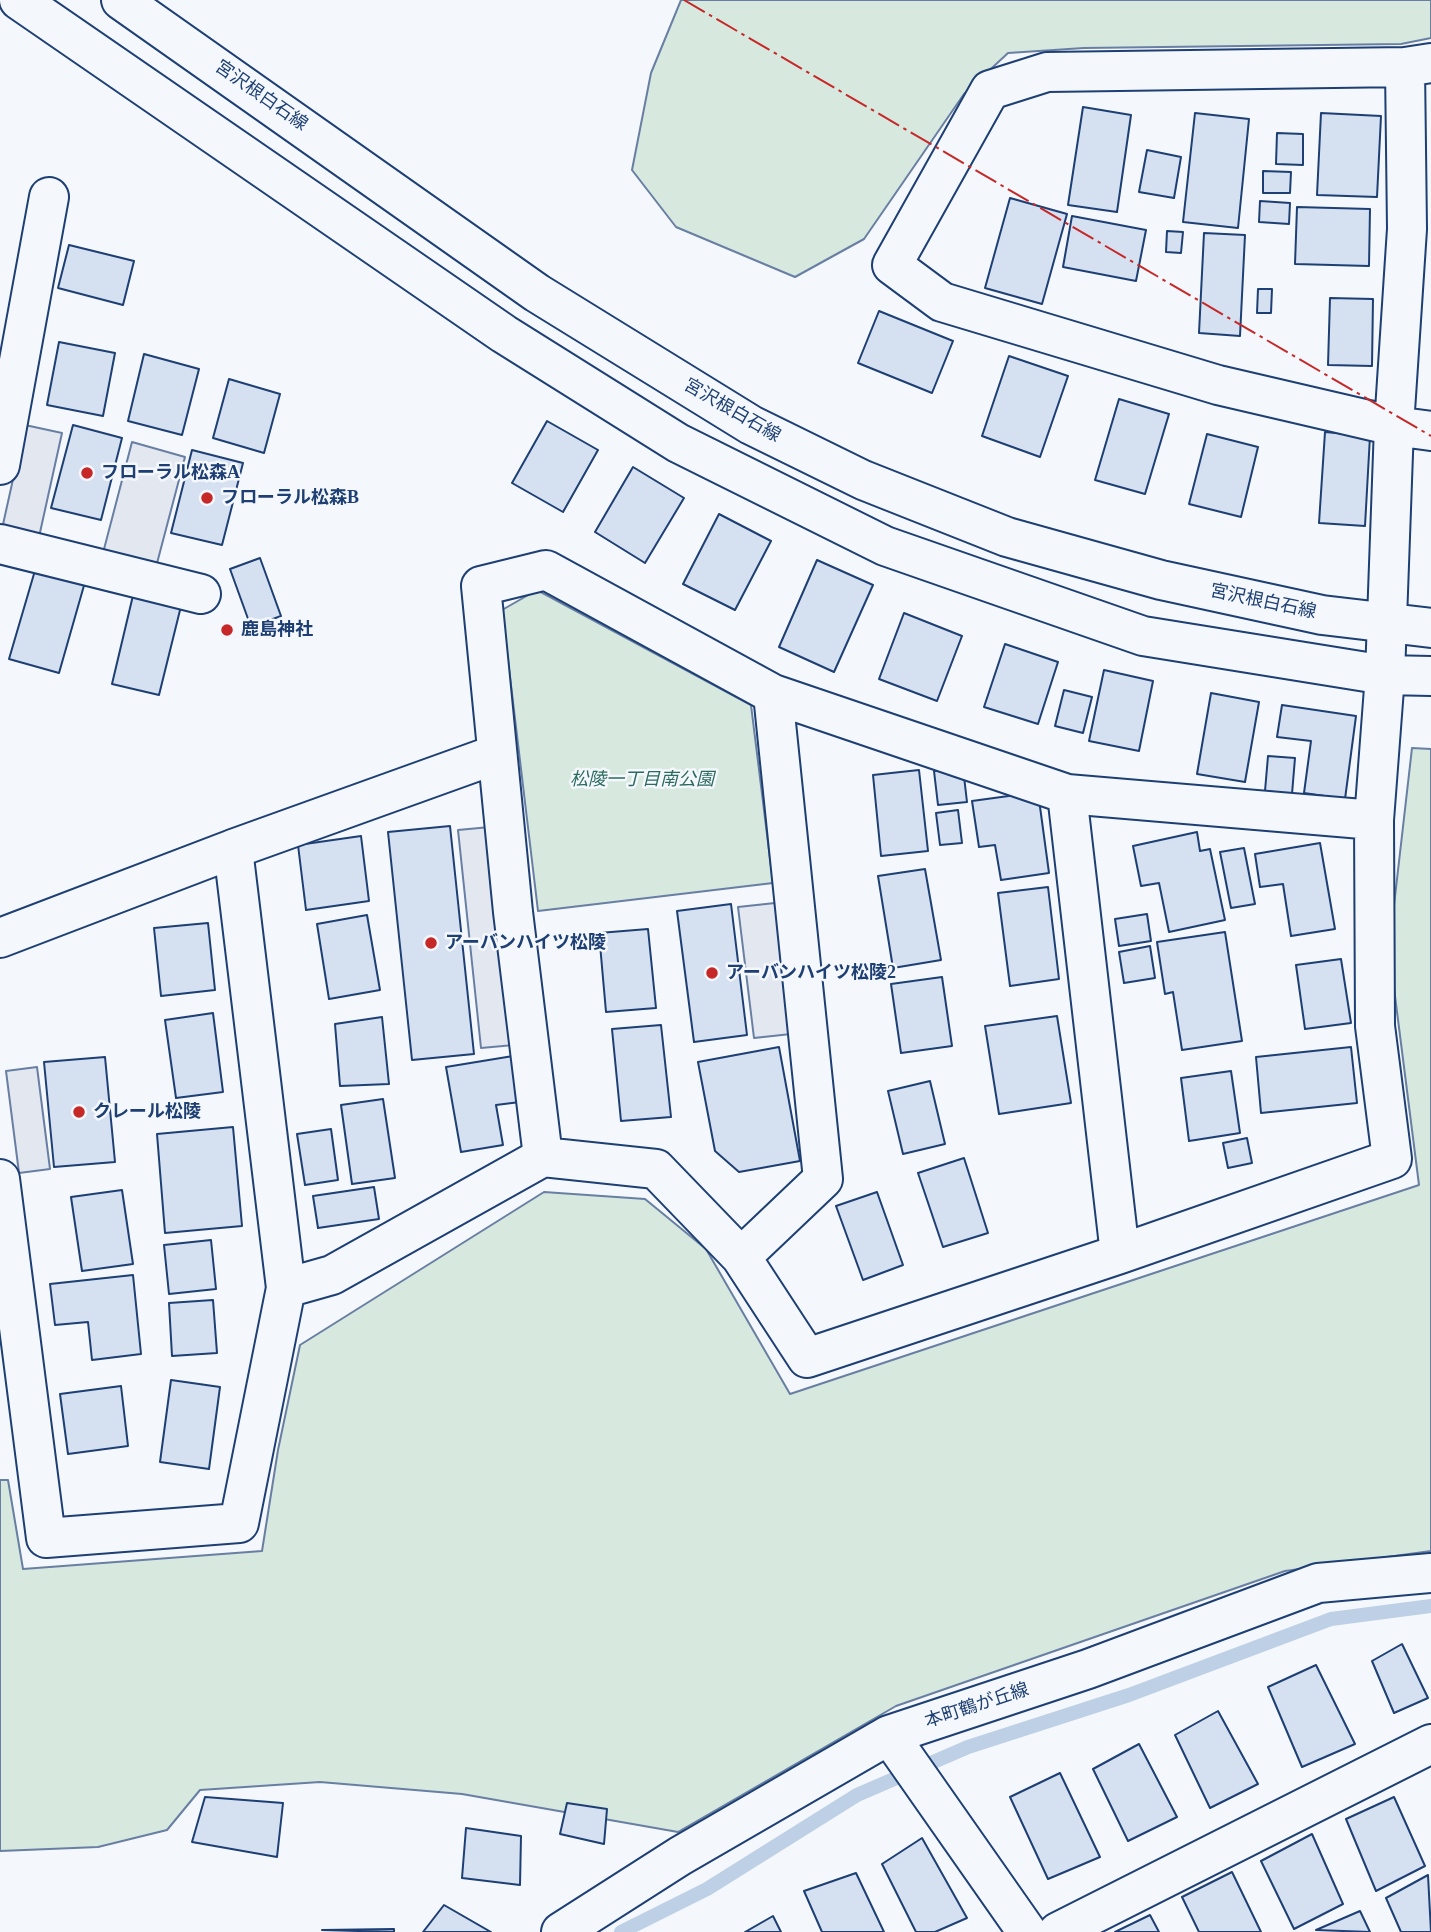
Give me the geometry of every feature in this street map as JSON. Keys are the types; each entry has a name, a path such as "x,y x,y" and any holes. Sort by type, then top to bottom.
{"street":[{"path":"19,0 504,334 678,443 885,546 1143,636 1385,675 1431,676"},
{"name":"宮沢根白石線","path":"121,0 537,293 751,425 851,474 1007,537 1161,580 1322,615 1431,628"},
{"path":"286,1288 332,1275 543,1157 656,1169 741,1257 807,1358 1121,1254 1392,1159 1375,1026 1374,820 1385,675 1394,426 1419,228 1418,65 1047,72 990,90 892,265 942,302 1218,384 1394,426 1431,431"},
{"path":"0,465 10,364 49,197"},
{"path":"0,544 201,594"},
{"path":"543,1157 497,754 481,586 546,570 773,694 1067,794 1374,820"},
{"path":"741,1257 823,1179 773,694"},
{"path":"0,938 233,849 497,754"},
{"path":"1067,794 1121,1254"},
{"path":"0,1179 46,1538 239,1523 286,1288 233,849"},
{"name":"本町鶴が丘線","path":"561,1932 680,1856 895,1744 1318,1583 1431,1573"},
{"path":"895,1744 1027,1932"},
{"path":"1058,1932 1431,1744"}],"green space":[{"path":"681,0 1431,0 1431,38 1401,44 1084,48 1008,53 964,94 864,239 795,277 676,227 632,170 651,73"},
{"name":"松陵一丁目南公園","path":"537,590 751,705 773,883 538,911 502,610"},
{"path":"1412,748 1431,749 1431,1551 1285,1571 896,1706 678,1832 462,1794 320,1782 200,1790 167,1830 98,1847 0,1851 0,1480 8,1480 23,1569 262,1551 278,1450 300,1345 544,1192 645,1199 706,1249 790,1394 1419,1185 1389,949"}],"shaded area":[{"path":"25,425 62,433 39,537 2,529"},
{"path":"132,442 185,457 156,567 103,553"},
{"path":"490,827 514,1045 481,1048 458,830"},
{"path":"775,903 791,1034 754,1038 738,907"},
{"path":"37,1067 50,1169 19,1173 6,1071"}],"building":[{"path":"1083,107 1131,115 1117,212 1068,205"},
{"path":"1195,113 1249,119 1238,228 1183,222"},
{"path":"1321,113 1381,116 1377,197 1317,195"},
{"path":"1277,133 1303,134 1303,165 1276,164"},
{"path":"1147,150 1181,157 1174,198 1139,192"},
{"path":"1263,171 1291,172 1290,193 1263,193"},
{"path":"1010,198 1067,214 1042,304 985,288"},
{"path":"1260,201 1290,203 1289,224 1259,222"},
{"path":"1297,207 1370,209 1369,266 1295,264"},
{"path":"1072,216 1146,230 1136,281 1063,267"},
{"path":"1167,231 1183,232 1181,253 1166,252"},
{"path":"1204,233 1245,235 1240,336 1199,333"},
{"path":"69,245 134,261 123,305 58,288"},
{"path":"1258,289 1272,289 1271,313 1257,313"},
{"path":"1330,298 1373,299 1372,366 1328,365"},
{"path":"879,311 953,341 932,393 858,363"},
{"path":"59,342 115,353 103,416 47,405"},
{"path":"144,354 199,369 182,435 128,421"},
{"path":"1009,356 1068,376 1040,457 982,436"},
{"path":"229,379 280,394 264,453 213,438"},
{"path":"1119,399 1169,414 1145,494 1095,480"},
{"path":"547,421 598,450 563,512 512,483"},
{"name":"フローラル松森A","path":"73,425 122,438 101,520 51,508"},
{"path":"1325,432 1370,436 1365,526 1319,523"},
{"path":"1207,434 1258,447 1241,517 1189,504"},
{"name":"フローラル松森B","path":"192,450 243,463 222,545 171,533"},
{"path":"633,467 684,498 645,563 595,532"},
{"path":"719,514 771,541 735,610 683,584"},
{"path":"260,558 281,616 251,627 230,569"},
{"path":"817,560 873,585 834,672 779,647"},
{"path":"36,567 85,582 59,673 9,659"},
{"path":"135,587 183,598 159,695 112,684"},
{"path":"904,613 962,636 937,701 879,679"},
{"path":"1005,644 1058,662 1038,724 984,707"},
{"path":"1104,670 1153,681 1139,751 1089,741"},
{"path":"1064,690 1092,697 1083,733 1055,726"},
{"path":"1211,693 1259,702 1245,782 1197,774"},
{"path":"1282,705 1356,716 1345,799 1304,793 1311,741 1277,737"},
{"path":"1268,756 1295,758 1292,794 1265,791"},
{"path":"963,768 967,802 938,805 934,771"},
{"path":"919,770 928,851 881,856 873,775"},
{"path":"1038,792 1049,873 1001,880 995,845 979,847 972,801"},
{"path":"958,810 962,843 940,845 936,813"},
{"name":"アーバンハイツ松陵","path":"450,826 474,1054 412,1060 388,832"},
{"path":"1197,832 1200,851 1210,849 1225,920 1169,932 1159,883 1141,886 1133,846"},
{"path":"361,836 369,901 306,910 298,845"},
{"path":"1320,843 1335,929 1291,936 1283,884 1260,887 1255,854"},
{"path":"1244,848 1255,904 1231,908 1220,852"},
{"path":"925,869 941,960 893,968 878,876"},
{"path":"1048,887 1059,979 1010,986 998,893"},
{"name":"アーバンハイツ松陵2","path":"731,904 747,1035 694,1042 677,911"},
{"path":"1147,914 1151,941 1119,946 1115,919"},
{"path":"367,915 380,990 329,999 317,924"},
{"path":"208,923 215,990 161,996 154,928"},
{"path":"648,929 656,1008 606,1012 599,933"},
{"path":"1225,932 1242,1041 1182,1050 1173,992 1165,994 1157,942"},
{"path":"1150,946 1155,978 1124,983 1119,952"},
{"path":"1341,959 1351,1023 1305,1029 1296,965"},
{"path":"942,977 952,1046 901,1053 891,984"},
{"path":"213,1013 223,1092 176,1098 165,1020"},
{"path":"1057,1016 1071,1103 999,1114 985,1026"},
{"path":"382,1017 389,1084 340,1086 335,1024"},
{"path":"661,1025 671,1117 621,1121 612,1029"},
{"path":"779,1047 800,1161 739,1172 715,1151 698,1062"},
{"path":"1351,1047 1357,1103 1261,1113 1256,1057"},
{"path":"513,1056 520,1102 496,1105 503,1145 461,1152 446,1067"},
{"name":"クレール松陵","path":"105,1057 115,1162 54,1167 44,1062"},
{"path":"1231,1071 1240,1133 1189,1141 1181,1078"},
{"path":"930,1081 945,1144 903,1154 888,1091"},
{"path":"383,1099 395,1178 352,1184 341,1105"},
{"path":"233,1127 242,1226 165,1233 157,1134"},
{"path":"331,1129 338,1180 305,1185 297,1134"},
{"path":"1247,1138 1252,1163 1228,1168 1223,1143"},
{"path":"964,1158 988,1233 943,1247 918,1173"},
{"path":"374,1187 379,1219 318,1228 313,1196"},
{"path":"122,1190 133,1264 82,1271 71,1197"},
{"path":"877,1192 903,1265 863,1280 836,1206"},
{"path":"211,1240 216,1289 169,1294 164,1245"},
{"path":"133,1275 141,1354 92,1360 88,1322 55,1325 50,1284"},
{"path":"213,1300 217,1353 172,1356 169,1303"},
{"path":"171,1380 220,1387 209,1469 160,1462"},
{"path":"121,1386 128,1446 68,1454 60,1394"},
{"path":"1402,1644 1428,1698 1394,1713 1372,1661"},
{"path":"1316,1665 1355,1744 1302,1767 1268,1687"},
{"path":"1218,1711 1258,1784 1210,1808 1175,1735"},
{"path":"1139,1744 1177,1817 1128,1841 1093,1769"},
{"path":"1060,1773 1100,1857 1048,1879 1010,1797"},
{"path":"205,1797 283,1803 277,1857 192,1842"},
{"path":"1394,1797 1425,1866 1376,1891 1346,1819"},
{"path":"567,1803 607,1809 604,1844 560,1834"},
{"path":"466,1828 521,1836 520,1885 462,1878"},
{"path":"1312,1834 1343,1904 1294,1929 1261,1861"},
{"path":"922,1838 967,1918 935,1932 916,1932 882,1864"},
{"path":"1232,1872 1261,1932 1199,1932 1182,1897"},
{"path":"856,1873 884,1932 822,1932 804,1891"},
{"path":"1428,1875 1431,1932 1401,1932 1386,1898"},
{"path":"444,1905 491,1932 423,1932"},
{"path":"1360,1911 1370,1932 1316,1930"},
{"path":"1150,1915 1159,1932 1115,1932"},
{"path":"773,1916 781,1932 745,1932"},
{"path":"394,1929 394,1932 322,1930"}],"waterway":[{"path":"621,1932 707,1889 857,1795 968,1747 1129,1695 1331,1619 1431,1606"}],"power":[{"path":"684,0 1431,436"}],"place":[{"name":"フローラル松森A","path":"87,473"},
{"name":"フローラル松森B","path":"207,498"},
{"name":"鹿島神社","path":"227,630"},
{"name":"アーバンハイツ松陵","path":"431,943"},
{"name":"アーバンハイツ松陵2","path":"712,973"},
{"name":"クレール松陵","path":"79,1112"}]}
